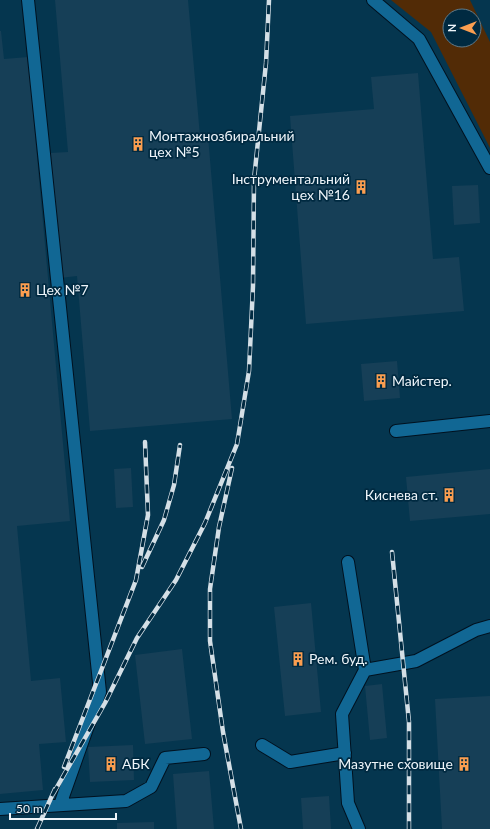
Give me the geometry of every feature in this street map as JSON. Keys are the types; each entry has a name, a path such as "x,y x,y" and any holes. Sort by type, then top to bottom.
{"lane":[{"path":"28,0 100,692 60,805"},
{"path":"373,0 419,39 490,168"},
{"path":"396,431 490,421"},
{"path":"348,562 365,670 342,714 348,803 359,829"},
{"path":"365,670 416,661 476,630 490,626"},
{"path":"262,745 290,762 345,753"},
{"path":"0,809 126,801 151,786 165,758 204,754"}],"shaded area":[{"path":"0,0 490,0 490,829 0,829"},
{"path":"391,0 470,0 474,8 442,8 442,48 482,48 482,25 490,42 490,148 431,32"}],"building":[{"name":"Монтажнозбиральний цех №5","path":"55,0 188,0 200,136 208,136 232,419 90,431 77,276 60,278 50,153 68,152"},
{"name":"Цех №7","path":"0,31 4,59 28,57 70,521 17,526 31,681 60,678 66,742 39,744 43,790 0,794"},
{"name":"Інструментальний цех №16","path":"418,73 433,259 459,257 464,311 306,324 290,116 374,109 371,77"},
{"path":"478,185 480,223 454,225 452,186"},
{"name":"Майстер.","path":"397,361 400,398 364,401 361,364"},
{"path":"131,468 133,507 116,508 114,469"},
{"name":"Киснева ст.","path":"490,469 490,514 410,521 406,477"},
{"name":"Рем. буд.","path":"311,603 321,712 285,716 274,607"},
{"path":"182,649 192,739 145,744 135,655"},
{"path":"382,684 387,738 370,740 365,686"},
{"name":"Мазутне сховище","path":"490,696 490,829 442,829 435,699"},
{"name":"АБК","path":"133,745 134,780 90,782 88,747"},
{"path":"209,771 214,829 177,829 173,774"},
{"path":"329,796 331,829 303,829 301,798"},
{"path":"154,822 154,829 117,829 117,823"}],"railway":[{"path":"53,794 105,703 137,638 176,580 205,523 237,444 249,371 253,286 254,180 266,63 269,0"},
{"path":"64,767 136,580 148,515 145,442"},
{"path":"142,567 164,520 174,485 180,445"},
{"path":"232,468 219,527 210,589 210,641 223,732 241,829"},
{"path":"392,552 409,722 409,829"},
{"path":"37,829 55,789"}],"place":[{"name":"Монтажнозбиральний цех №5","path":"138,144"},
{"name":"Інструментальний цех №16","path":"361,187"},
{"name":"Цех №7","path":"25,290"},
{"name":"Майстер.","path":"381,381"},
{"name":"Киснева ст.","path":"449,495"},
{"name":"Рем. буд.","path":"298,659"},
{"name":"АБК","path":"111,764"},
{"name":"Мазутне сховище","path":"464,764"}]}
